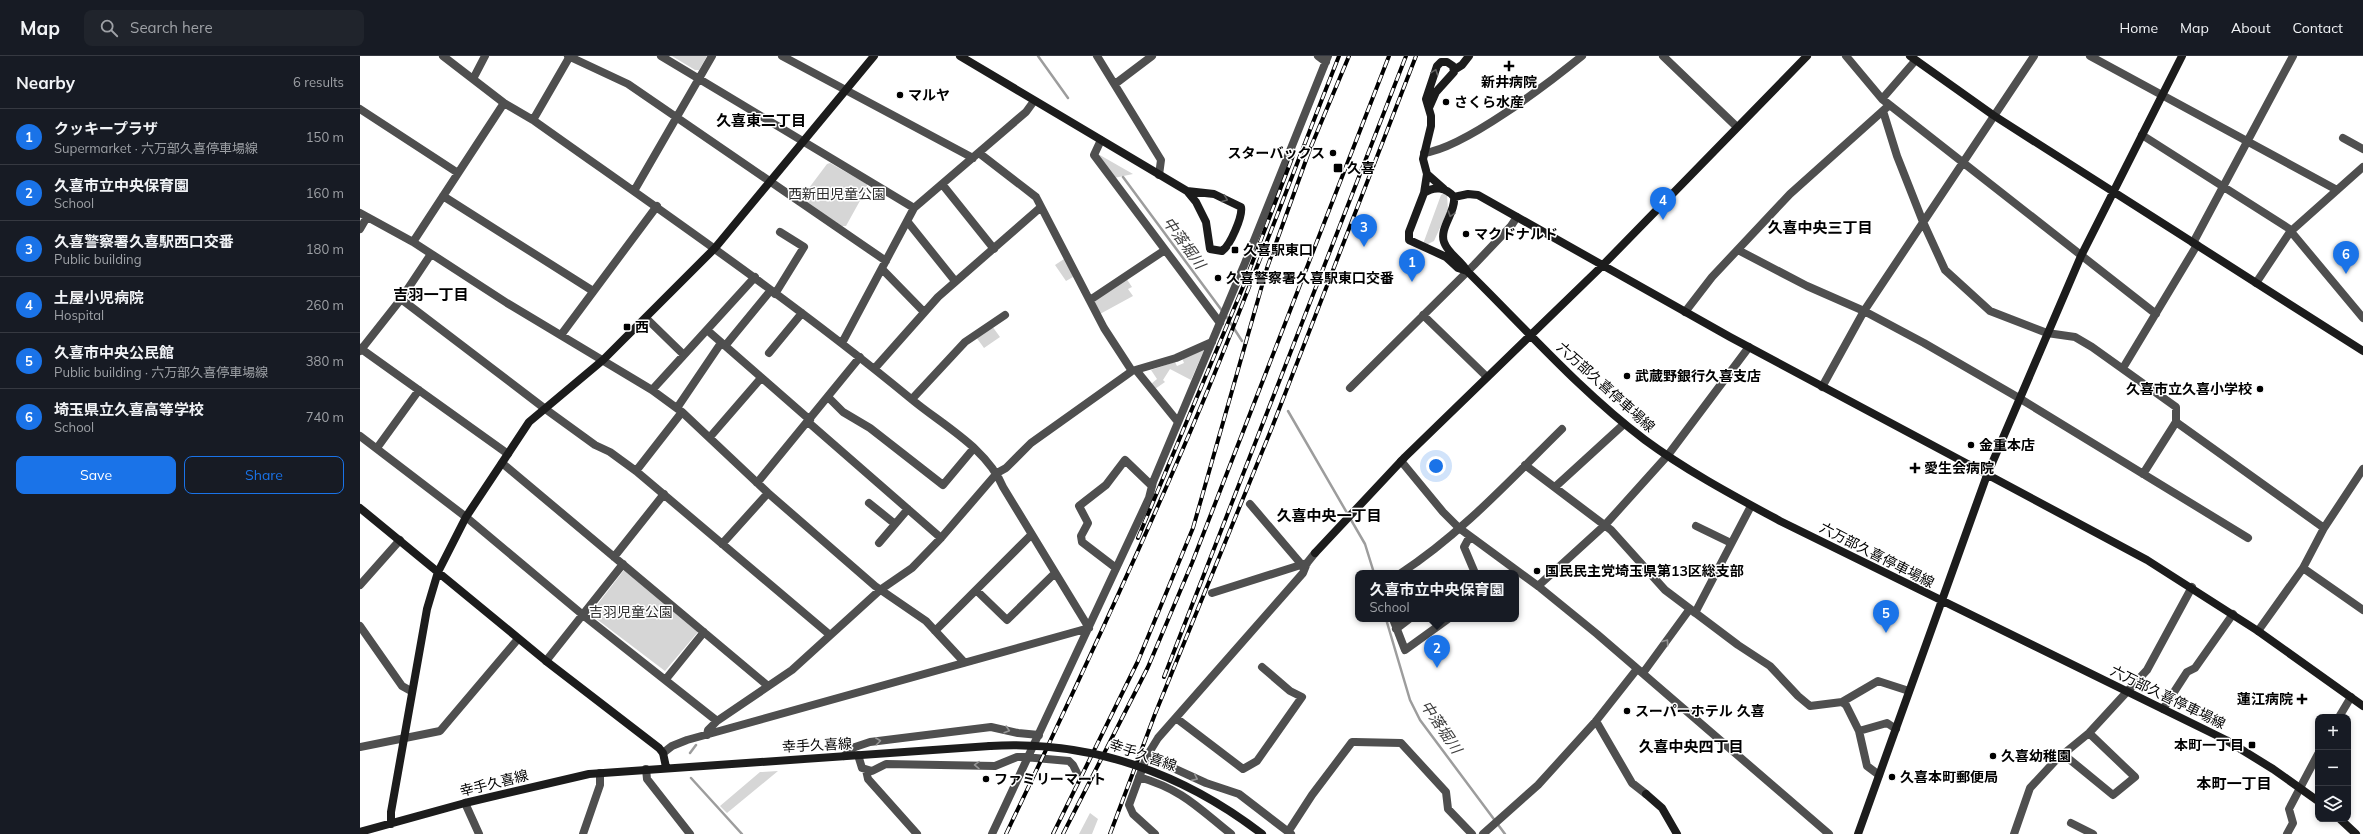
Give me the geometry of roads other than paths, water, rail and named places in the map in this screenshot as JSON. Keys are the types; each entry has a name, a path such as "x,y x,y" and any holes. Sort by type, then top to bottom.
{"street":[{"path":"443,56 504,102 533,120 657,206 755,277 773,292 842,342 974,448 997,473 1002,487 1054,574 1089,628"},
{"path":"473,79 485,56"},
{"path":"533,120 569,56 628,84 886,261"},
{"path":"661,56 914,208"},
{"path":"634,191 712,56"},
{"path":"782,56 976,155 1036,197 1104,328 1134,370 1178,422"},
{"path":"390,824 421,631 438,572 466,516 529,422 603,360 715,248 874,56"},
{"path":"960,56 1187,191 1196,202 1206,222 1210,248 1215,251 1222,251 1228,247 1241,214 1241,207 1214,194 1187,191"},
{"path":"1097,56 1161,160 1159,175"},
{"path":"1115,84 1152,56"},
{"path":"992,834 1029,758 1149,498 1152,486 1228,304 1327,59 1318,56"},
{"path":"1429,108 1436,92 1450,77 1454,70 1462,65 1469,56"},
{"path":"1424,153 1435,152 1484,126 1549,82 1582,56"},
{"path":"1663,56 1737,127"},
{"path":"1212,593 1304,564 1353,514 1401,461 1602,266 1807,56"},
{"path":"1846,56 1882,99 2156,314"},
{"path":"1822,387 1864,311 1993,115 2034,56"},
{"path":"2090,56 2337,190"},
{"path":"1858,834 1940,601 1987,474 2081,256 2182,56"},
{"path":"2123,368 2156,314 2195,244 2223,186 2293,56"},
{"path":"1882,99 1913,59 1993,115 2363,351"},
{"path":"1454,70 1447,62 1441,62 1437,66 1426,99 1429,108 1431,126 1424,153 1423,165 1427,174 1454,196 1468,194 1478,195 1602,266 1822,387 2140,556 2192,587 2233,614 2363,706"},
{"path":"842,342 914,208 1026,112 1034,101"},
{"path":"413,242 504,102"},
{"path":"1685,312 1712,277 1817,168 1883,111 1889,104"},
{"path":"360,109 458,173"},
{"path":"1883,111 1897,156 1923,222 1945,270 1990,311 2047,333 2075,337 2123,368 2176,407 2176,422 2143,474"},
{"path":"2142,135 2223,186 2290,232 2363,318"},
{"path":"2343,138 2363,149"},
{"path":"1100,140 1094,154 1165,250 1221,321"},
{"path":"2256,283 2290,232 2363,167"},
{"path":"1427,174 1424,193 1408,236 1412,243 1446,257 1458,268 1467,271"},
{"path":"942,184 994,249"},
{"path":"1424,193 1433,188 1444,189"},
{"path":"443,196 593,291"},
{"path":"1428,249 1433,248 1443,235 1454,203 1454,196"},
{"path":"561,335 657,206"},
{"path":"875,368 924,312 955,281 1041,207"},
{"path":"360,229 363,215 413,242 506,303 652,390 679,410 710,437 768,493 880,590 915,612 935,630 964,662"},
{"path":"1350,388 1511,226 1517,217"},
{"path":"907,221 955,281"},
{"path":"636,471 723,345 773,292 804,247 780,232"},
{"path":"1443,235 1446,246 1463,264 1467,271"},
{"path":"1090,300 1165,250"},
{"path":"1738,250 1807,286 1864,311 2020,398 2248,538"},
{"path":"431,254 400,299 360,349 508,454"},
{"path":"882,269 924,312"},
{"name":"六万部久喜停車場線","path":"1467,271 1624,424 1668,455 1751,506 2243,750 2315,799"},
{"path":"652,390 755,277"},
{"path":"400,299 595,446 610,452 636,471 830,635"},
{"path":"770,353 802,313"},
{"path":"912,399 965,342 1005,315"},
{"path":"1423,315 1487,377"},
{"path":"646,318 684,355"},
{"path":"707,330 941,538"},
{"path":"707,735 708,730 717,721 792,670 880,590 912,568 941,538 997,473 1006,468 1031,443 1134,370 1176,358 1212,342"},
{"path":"1538,586 1605,525 1668,455 1749,347"},
{"path":"757,483 860,357"},
{"path":"710,437 761,378"},
{"path":"377,448 419,390"},
{"path":"828,397 843,412 870,428 943,485 974,448"},
{"path":"2176,422 2324,528"},
{"path":"1555,487 1624,424"},
{"path":"1406,570 1419,562 1459,528 1562,429"},
{"path":"360,436 466,516 583,615 666,679 717,721"},
{"path":"1116,568 1082,542 1081,536 1088,523 1078,508 1106,485 1125,460 1152,486"},
{"path":"1401,461 1443,512 1459,528 1516,570"},
{"path":"502,463 768,686"},
{"path":"1525,465 1605,525 1665,590 1692,612 1770,666 1798,696 1810,706 1842,702 1878,681 1909,691"},
{"path":"2258,631 2303,568 2324,528 2363,471"},
{"path":"722,544 768,493"},
{"path":"614,557 664,494"},
{"path":"869,503 895,524"},
{"path":"1155,834 1130,810 1129,805 1147,756 1158,738 1303,573 1304,564 1250,504"},
{"path":"1483,834 1538,785 1692,612 1751,506"},
{"path":"360,508 518,639 659,748 663,753 666,768"},
{"path":"879,543 908,509"},
{"path":"1696,526 1731,543"},
{"path":"935,630 1031,535"},
{"path":"1470,536 1464,546 1472,570"},
{"path":"360,585 400,540"},
{"path":"546,661 623,564"},
{"path":"2303,568 2363,610"},
{"path":"1519,572 1538,586 1640,671 1830,834"},
{"path":"976,590 1007,620 1054,574"},
{"path":"2014,834 2030,788 2062,754 2089,733 2147,670 2192,587"},
{"path":"2163,709 2187,672 2195,668 2233,614"},
{"path":"1394,622 1404,650 1444,622"},
{"path":"1396,628 1405,622"},
{"path":"360,626 402,686 411,691"},
{"path":"663,753 676,744 1089,628"},
{"path":"666,679 704,632"},
{"path":"360,746 435,733 443,728 518,639"},
{"path":"1176,718 1243,769 1256,761 1302,697 1290,691 1262,667"},
{"path":"2341,714 2351,697"},
{"path":"1842,702 1846,705 1859,731 1867,766 1879,775"},
{"path":"1596,721 1632,783 1662,808 1677,834"},
{"path":"1859,731 1886,723 1896,729"},
{"path":"844,756 855,747 870,742 992,727 1018,733 1039,735"},
{"path":"2062,754 2113,795 2135,777 2089,733"},
{"path":"1147,756 1206,783 1239,794 1290,833 1312,795 1352,742 1401,743 1446,792 1448,809 1472,834"},
{"name":"幸手久喜線","path":"360,832 374,831 390,824 540,784 600,773 990,746 1056,747 1095,753 1133,763 1200,792 1230,810 1262,834"},
{"path":"858,755 861,766 866,770 872,771 886,764 995,766 1017,757 1068,761 1073,765 1077,773"},
{"path":"2287,834 2293,823 2289,809 2299,787 2315,759"},
{"path":"646,769 647,779 690,834"},
{"path":"866,770 868,779 917,834"},
{"path":"583,834 600,785 600,773"},
{"path":"1139,777 1157,783 1188,798 1231,834"},
{"path":"465,803 479,834"},
{"path":"2343,822 2356,834"},
{"path":"2071,823 2094,834"}],"waterway":[{"name":"中落堀川","path":"1038,56 1068,98"},
{"name":"中落堀川","path":"1123,177 1223,312"},
{"name":"中落堀川","path":"1226,316 1242,341"},
{"name":"中落堀川","path":"1288,411 1365,544 1373,570"},
{"name":"中落堀川","path":"1387,622 1410,700 1420,720 1505,834"},
{"path":"690,753 696,745"},
{"path":"691,778 742,834"}],"railway":[{"path":"1006,834 1107,620 1179,458 1237,317 1339,56"},
{"path":"1053,834 1138,661 1193,528 1267,268 1310,149 1349,56"},
{"path":"1063,834 1148,667 1192,563 1389,56"},
{"path":"1164,677 1406,56"},
{"path":"1110,834 1155,714 1271,430 1416,56"},
{"path":"1138,538 1243,287 1294,153"}],"place":[{"name":"新井病院","path":"1509,66"},
{"name":"マルヤ","path":"900,95"},
{"name":"さくら水産","path":"1446,102"},
{"name":"スターバックス","path":"1333,153"},
{"name":"久喜","path":"1338,168"},
{"name":"土屋小児病院","path":"1663,220"},
{"name":"マクドナルド","path":"1466,234"},
{"name":"久喜警察署久喜駅西口交番","path":"1364,247"},
{"name":"久喜駅東口","path":"1235,250"},
{"name":"埼玉県立久喜高等学校","path":"2346,274"},
{"name":"久喜警察署久喜駅東口交番","path":"1218,278"},
{"name":"クッキープラザ","path":"1412,282"},
{"name":"西","path":"627,327"},
{"name":"武蔵野銀行久喜支店","path":"1627,376"},
{"name":"久喜市立久喜小学校","path":"2260,389"},
{"name":"金重本店","path":"1971,445"},
{"name":"愛生会病院","path":"1915,468"},
{"name":"国民民主党埼玉県第13区総支部","path":"1537,571"},
{"name":"久喜市中央公民館","path":"1886,633"},
{"name":"久喜市立中央保育園","path":"1437,668"},
{"name":"蓮江病院","path":"2302,699"},
{"name":"スーパーホテル 久喜","path":"1627,711"},
{"name":"本町一丁目","path":"2252,745"},
{"name":"久喜幼稚園","path":"1993,756"},
{"name":"久喜本町郵便局","path":"1892,777"},
{"name":"ファミリーマート","path":"986,779"}],"district":[{"name":"久喜東二丁目","path":"761,121"},
{"name":"久喜中央三丁目","path":"1820,228"},
{"name":"吉羽一丁目","path":"431,295"},
{"name":"久喜中央一丁目","path":"1329,516"},
{"name":"久喜中央四丁目","path":"1691,747"},
{"name":"本町一丁目","path":"2234,784"}],"park label":[{"name":"西新田児童公園","path":"837,194"},
{"name":"吉羽児童公園","path":"631,612"}]}
